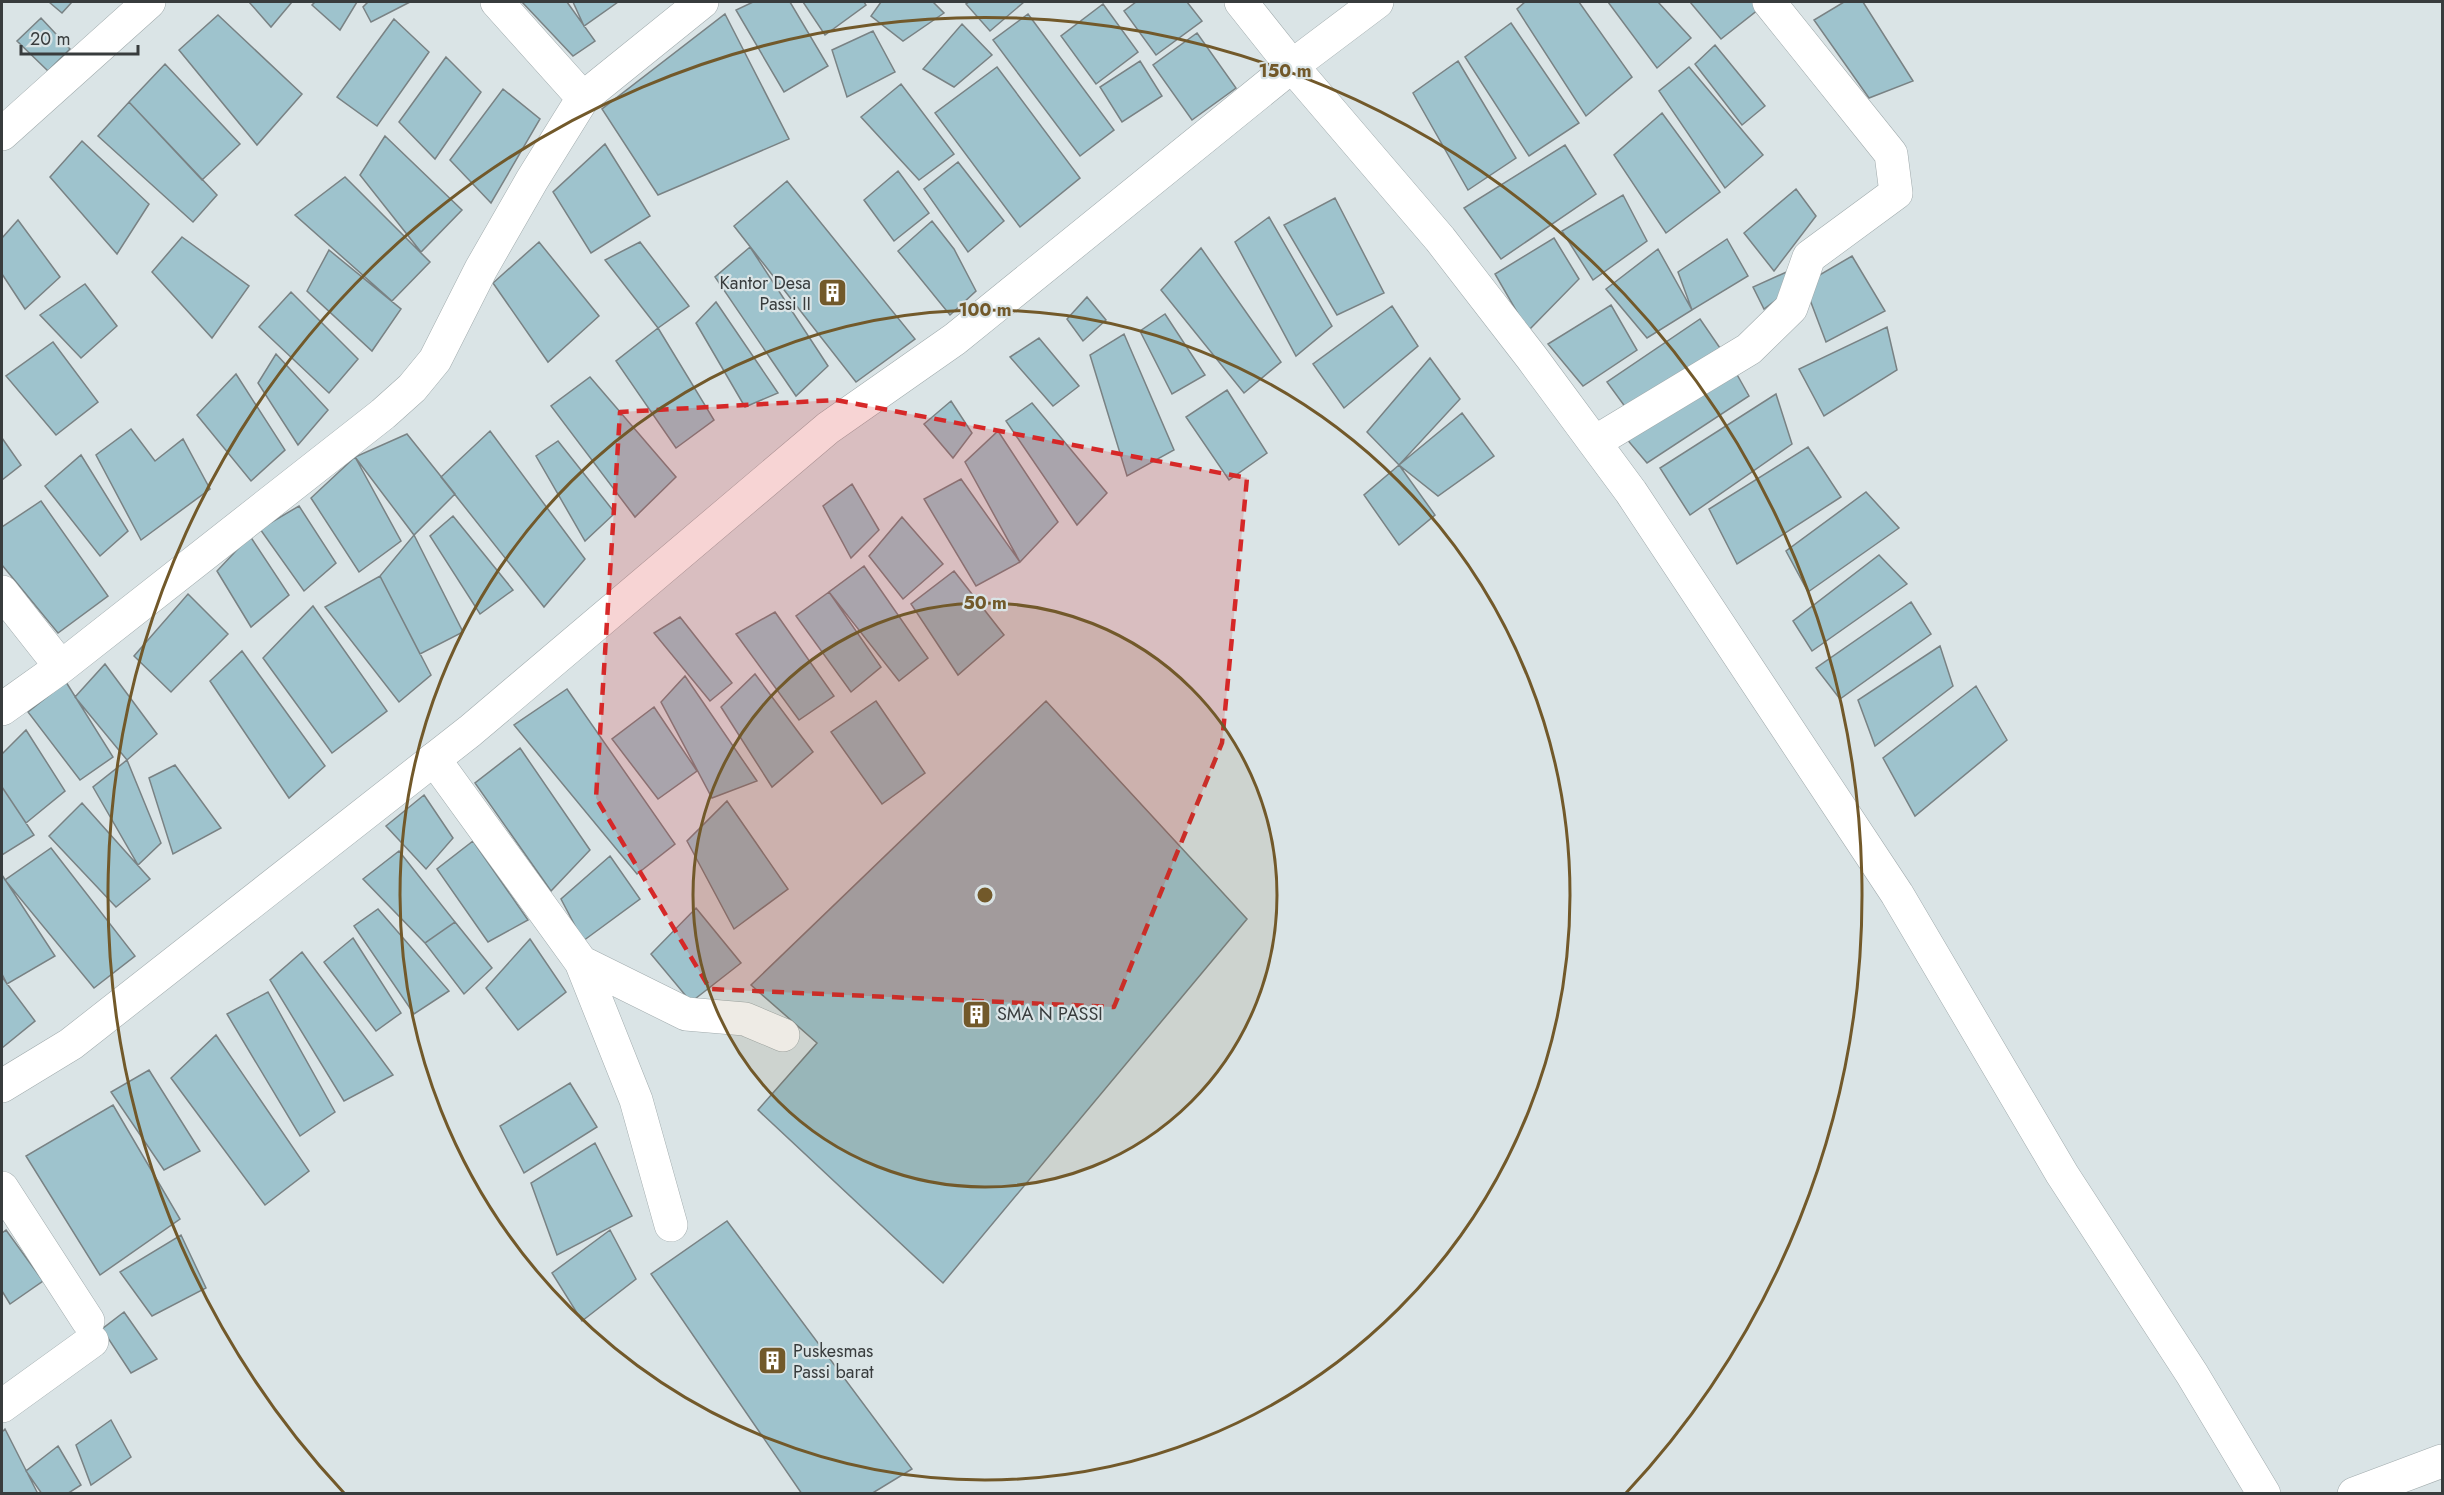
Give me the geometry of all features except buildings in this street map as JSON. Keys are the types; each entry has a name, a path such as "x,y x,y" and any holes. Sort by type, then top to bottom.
{"street":[{"path":"2,134 149,2"},
{"path":"497,2 583,98"},
{"path":"2,710 61,667 384,414 412,388 435,360 486,259 583,98 702,2"},
{"path":"1241,2 1292,66 1440,239 1631,492 1897,894 2062,1174 2192,1374 2264,1494"},
{"path":"2,1086 71,1044 434,759 828,428 956,339 1292,66 1377,2"},
{"path":"1595,442 1749,349 1791,308 1809,257 1896,193 1891,154 1769,2"},
{"path":"2,592 61,667"},
{"path":"434,759 581,962 636,1100 671,1225"},
{"path":"581,962 686,1014 746,1019 783,1035"},
{"path":"2,1188 90,1331 2,1406"},
{"path":"2354,1494 2442,1461"}],"highlighted area":[{"path":"836,400 1247,478 1222,743 1114,1007 710,989 596,798 620,412"}],"place":[{"name":"Kantor Desa Passi II","path":"832,293"},
{"name":"SMA N PASSI","path":"976,1014"},
{"name":"Puskesmas Passi barat","path":"772,1361"}]}
